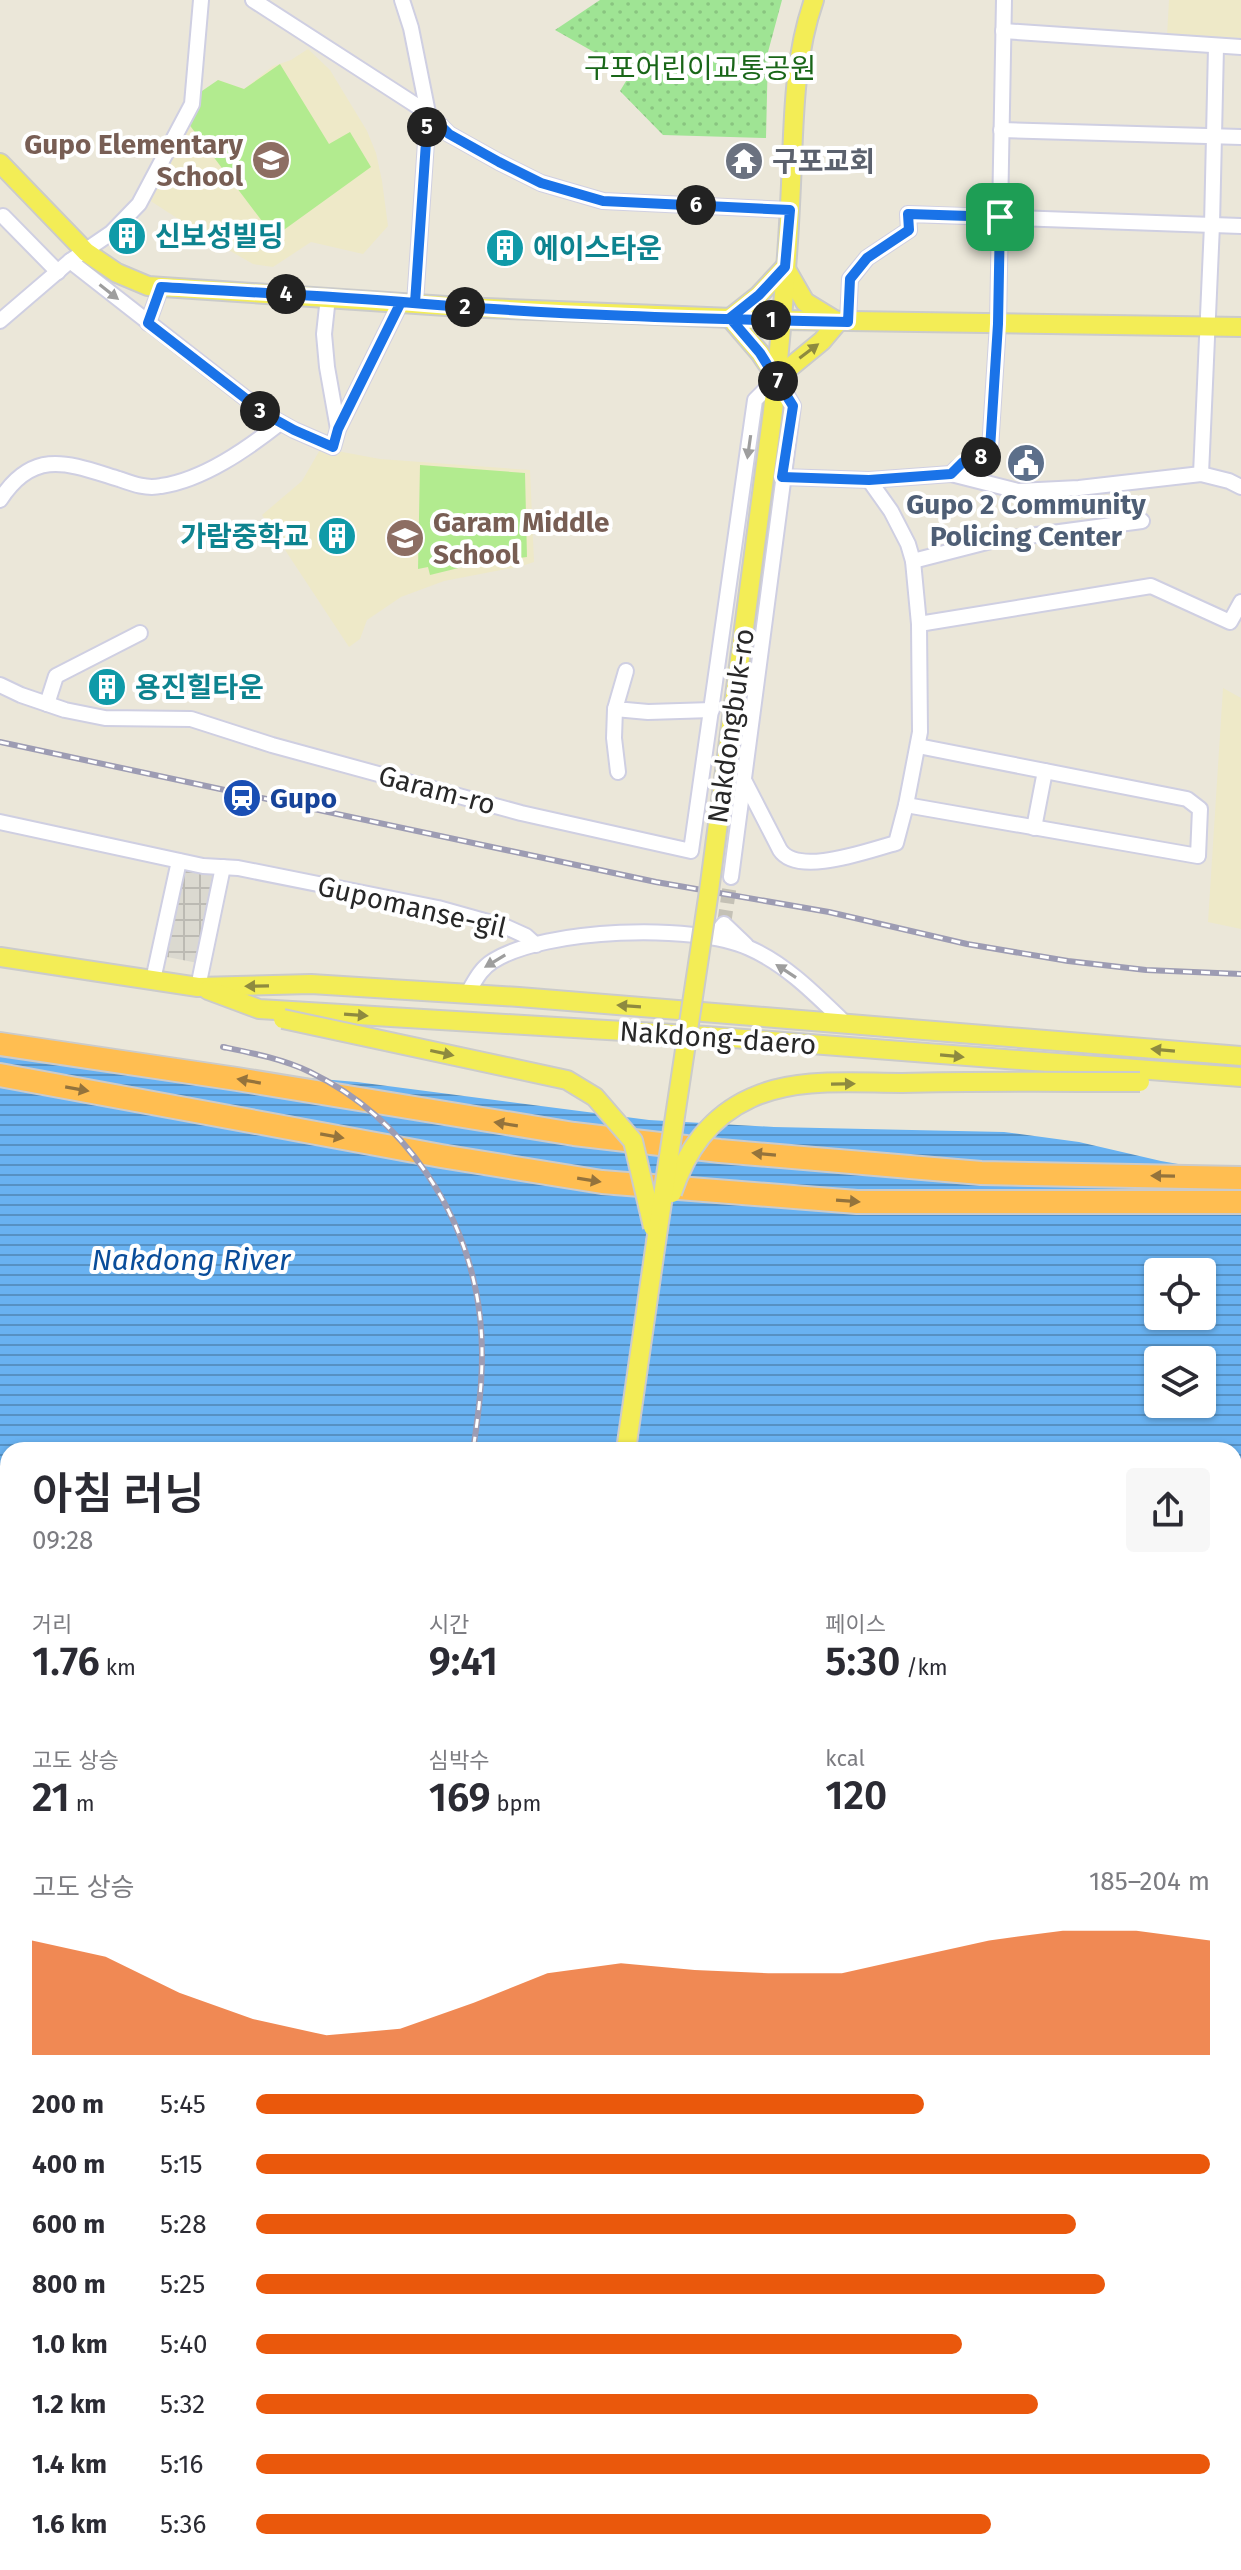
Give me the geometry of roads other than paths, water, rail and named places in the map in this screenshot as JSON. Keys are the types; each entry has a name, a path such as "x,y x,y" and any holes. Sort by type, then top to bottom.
{"highway":[{"path":"0,1044 574,1134 720,1151 981,1173 1241,1178"},
{"path":"0,1075 441,1156 602,1182 857,1202 1241,1202"}],"main road":[{"name":"Nakdongbuk-ro","path":"627,1442 709,891 773,411 783,320 796,96 804,30 814,0"},
{"path":"0,163 78,257 148,286 408,303 783,320 1241,327"},
{"path":"730,318 759,295 785,267 805,302 843,322"},
{"path":"730,318 777,378 843,322"},
{"name":"Nakdong-daero","path":"0,957 198,987 311,984 467,994 1241,1056"},
{"path":"198,987 283,1019 567,1080 595,1097 633,1141 656,1242"},
{"name":"Nakdong-daero","path":"198,987 259,1009 706,1036 1241,1078"},
{"path":"656,1242 682,1162 717,1118 751,1098 788,1085 1140,1082 1241,1078"}],"street":[{"path":"0,321 111,233 139,204 192,104 201,0"},
{"path":"253,0 428,113 449,134 541,183 603,201 790,210"},
{"path":"78,257 148,323 237,394 280,423 333,447 338,429 408,303 428,113 411,28 402,0"},
{"path":"951,474 963,462 980,457 990,449 998,324 1004,0"},
{"path":"1003,31 1241,47"},
{"path":"1201,474 1216,47"},
{"path":"1001,130 1241,137"},
{"path":"843,322 850,279 867,258 909,230 908,214 1241,226"},
{"path":"3,216 58,272"},
{"path":"148,323 161,287"},
{"path":"328,297 324,334 338,429"},
{"path":"615,709 648,712 712,710 755,400 777,378 793,406 731,877"},
{"path":"0,500 16,481 37,466 49,463 147,487 167,485 221,463 280,423"},
{"path":"782,477 869,480 951,474 1018,491 1096,487 1201,474 1241,487"},
{"path":"744,780 780,850 792,861 816,862 896,843 918,746 919,624 913,561 901,529 869,480"},
{"path":"913,561 991,541 1142,521"},
{"path":"919,624 1151,586 1230,622 1241,602"},
{"path":"47,704 56,676 140,633"},
{"path":"618,772 615,709 626,671"},
{"name":"Garam-ro","path":"0,685 65,710 105,718 191,719 272,745 521,813 691,851 712,710"},
{"path":"906,805 1198,856 1201,817 1196,803 1187,799 918,746"},
{"path":"1034,828 1045,771"},
{"name":"Gupomanse-gil","path":"0,822 179,861 438,908 506,927 526,936 536,945 616,933 661,931 707,935 724,924 750,948 805,983 845,1023"},
{"path":"153,980 179,861"},
{"path":"198,987 223,867"},
{"path":"467,994 480,971 491,962 536,945"}],"water":[{"name":"Nakdong River","path":"0,1055 33,1055 357,1082 649,1120 774,1127 1004,1132 1079,1142 1241,1175 1241,1442 0,1442"}],"tunnel":[{"path":"724,924 731,877"}],"railway":[{"path":"0,742 656,882 829,912 967,944 1146,970 1241,974"},
{"path":"223,1047 289,1063 344,1091 375,1115 402,1142 426,1173 462,1241 480,1317 481,1384 474,1442"}],"place":[{"name":"Gupo Elementary School","path":"271,160"},
{"name":"구포교회","path":"744,161"},
{"name":"신보성빌딩","path":"127,236"},
{"name":"에이스타운","path":"505,248"},
{"name":"Gupo 2 Community Policing Center","path":"1026,463"},
{"name":"가람중학교","path":"337,536"},
{"name":"Garam Middle School","path":"405,538"},
{"name":"용진힐타운","path":"107,687"},
{"name":"Gupo","path":"242,798"}],"park label":[{"name":"구포어린이교통공원","path":"700,68"}]}
